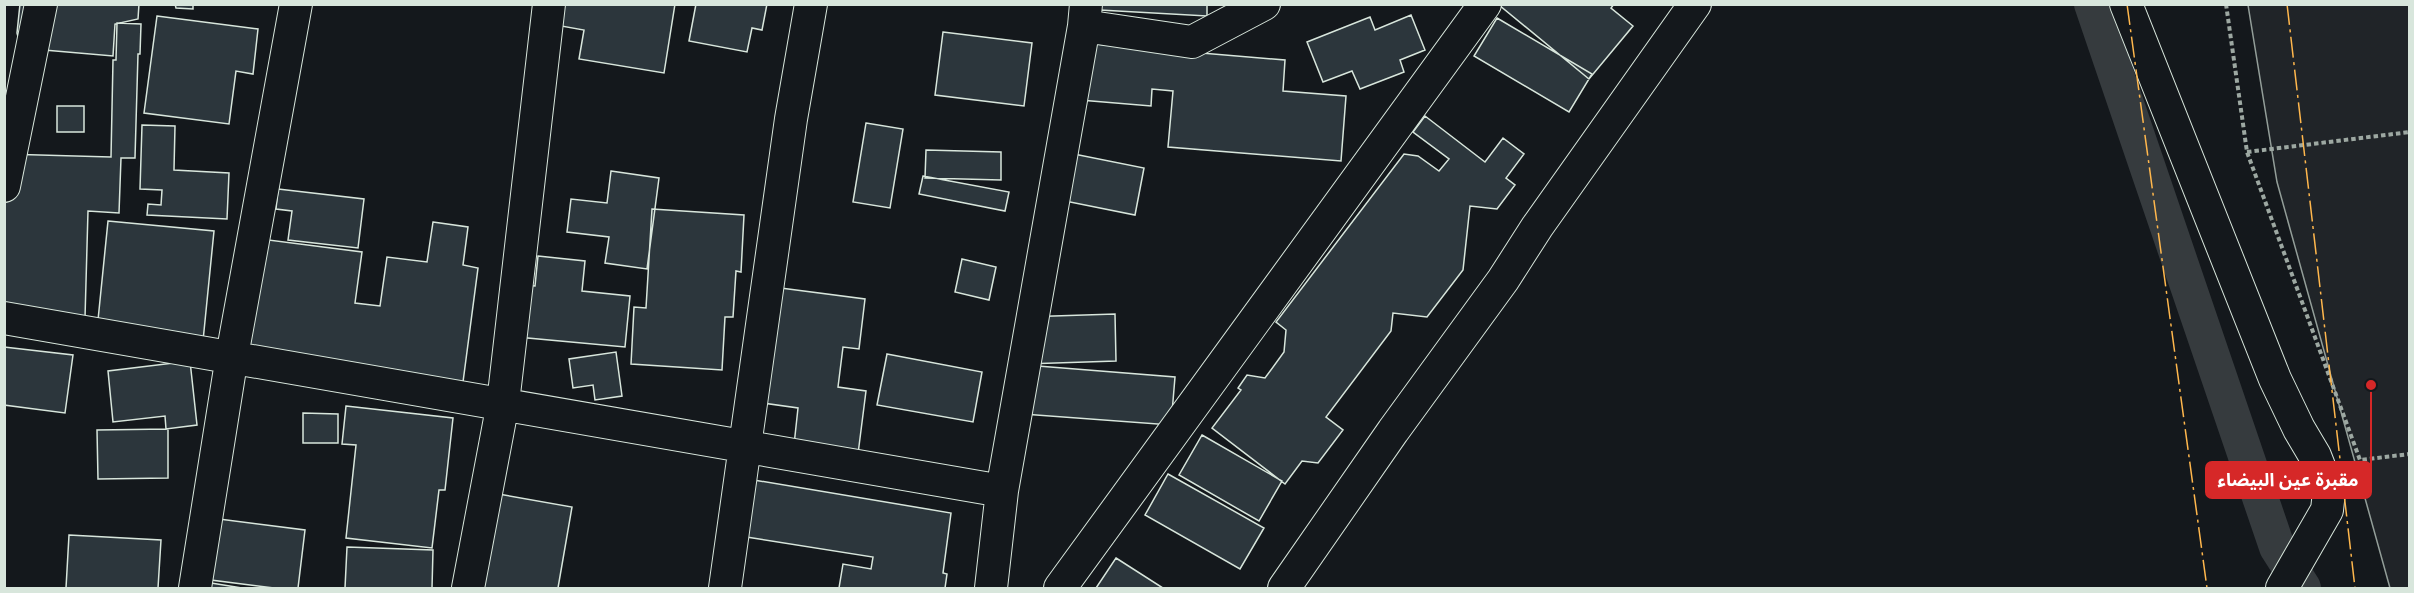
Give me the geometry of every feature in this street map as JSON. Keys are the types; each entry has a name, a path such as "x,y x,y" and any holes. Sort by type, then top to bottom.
{"street":[{"path":"4,186 41,4"},
{"path":"195,588 232,356 296,4"},
{"path":"468,588 503,403 549,4"},
{"path":"725,588 791,119 811,4"},
{"path":"991,588 1002,491 1085,15 1192,42 1264,4"},
{"path":"1060,588 1485,4"},
{"path":"1284,588 1393,431 1503,280 1537,227 1695,4"},
{"path":"2126,4 2275,379 2315,456 2330,492 2327,510 2282,588"},
{"path":"4,318 1002,491"}],"path":[{"path":"2226,4 2247,152 2360,460 2409,454"},
{"path":"2247,152 2409,132"}],"shaded area":[{"path":"2248,5 2409,5 2409,588 2390,588 2277,182"}],"building":[{"path":"20,4 139,4 138,19 115,24 113,56 21,48 17,33"},
{"path":"175,4 193,4 193,9 176,8"},
{"path":"564,4 675,4 664,73 579,59 584,30 561,26"},
{"path":"696,4 767,4 762,30 752,28 747,52 689,41"},
{"path":"1082,4 1207,4 1207,16 1082,9"},
{"path":"1614,4 1611,8 1633,26 1589,79 1499,5"},
{"path":"1411,15 1425,50 1400,60 1404,72 1360,89 1352,71 1323,82 1307,42 1370,17 1375,30"},
{"path":"157,16 258,29 253,74 236,71 229,124 144,113"},
{"path":"1497,18 1592,74 1569,112 1474,56"},
{"path":"117,23 141,24 135,158 121,158 119,213 88,211 85,318 4,316 4,154 111,157 113,60 116,60"},
{"path":"943,32 1032,43 1024,106 935,95"},
{"path":"1072,42 1285,60 1283,91 1346,96 1341,161 1168,147 1173,91 1152,89 1151,106 1068,99"},
{"path":"57,106 84,106 84,132 57,132"},
{"path":"1425,116 1485,162 1503,138 1524,154 1506,178 1515,185 1497,209 1470,206 1463,270 1427,317 1393,313 1391,331 1326,417 1343,430 1318,463 1302,461 1285,484 1212,428 1241,390 1238,388 1247,375 1265,378 1284,352 1286,330 1276,322 1404,154 1418,156 1439,171 1449,159 1413,132"},
{"path":"866,123 903,129 890,208 853,202"},
{"path":"142,125 175,126 174,170 229,173 227,219 147,215 148,204 161,205 162,190 140,189"},
{"path":"926,150 1001,152 1001,180 925,178"},
{"path":"1054,150 1144,168 1135,215 1045,197"},
{"path":"611,171 659,178 647,269 605,263 609,237 567,232 571,199 607,203"},
{"path":"923,176 1009,192 1005,211 919,194"},
{"path":"278,189 364,199 358,248 288,240 292,211 276,209"},
{"path":"652,209 744,215 741,272 736,271 733,317 725,317 722,370 631,364 634,307 646,308"},
{"path":"108,221 214,231 203,341 97,330"},
{"path":"433,222 468,227 463,265 478,268 463,382 246,353 261,239 362,252 355,303 380,306 387,257 427,262"},
{"path":"538,256 585,261 582,291 630,296 625,347 517,337 522,285 535,286"},
{"path":"962,259 996,267 989,300 955,292"},
{"path":"773,287 865,299 859,349 843,347 838,387 866,391 858,454 794,445 798,408 763,403"},
{"path":"1115,314 1116,361 1025,364 1023,317"},
{"path":"4,347 73,355 65,413 4,405"},
{"path":"616,352 622,396 595,400 593,385 573,388 569,359"},
{"path":"887,354 982,372 973,422 877,405"},
{"path":"190,361 197,425 166,429 165,416 113,422 108,371"},
{"path":"1012,364 1175,377 1171,425 1008,413"},
{"path":"346,406 453,418 445,490 439,490 432,548 346,538 356,445 342,444"},
{"path":"303,413 338,414 338,443 303,443"},
{"path":"168,429 168,478 98,479 97,430"},
{"path":"1202,435 1282,481 1259,521 1179,475"},
{"path":"1168,474 1264,528 1240,569 1145,515"},
{"path":"742,478 951,513 943,573 947,574 945,588 839,588 843,564 871,569 873,557 734,535"},
{"path":"487,492 572,507 558,588 471,588"},
{"path":"219,519 305,530 298,588 274,588 211,580"},
{"path":"69,535 161,540 158,588 66,588"},
{"path":"347,547 433,550 432,588 345,588"},
{"path":"1116,558 1163,588 1096,588"},
{"path":"205,582 242,588 204,588"}],"waterway":[{"path":"2092,4 2277,547 2303,588"}],"power":[{"path":"2127,4 2207,588"},
{"path":"2287,4 2355,588"}],"place":[{"name":"مقبرة عين البيضاء","path":"2371,385"}]}
